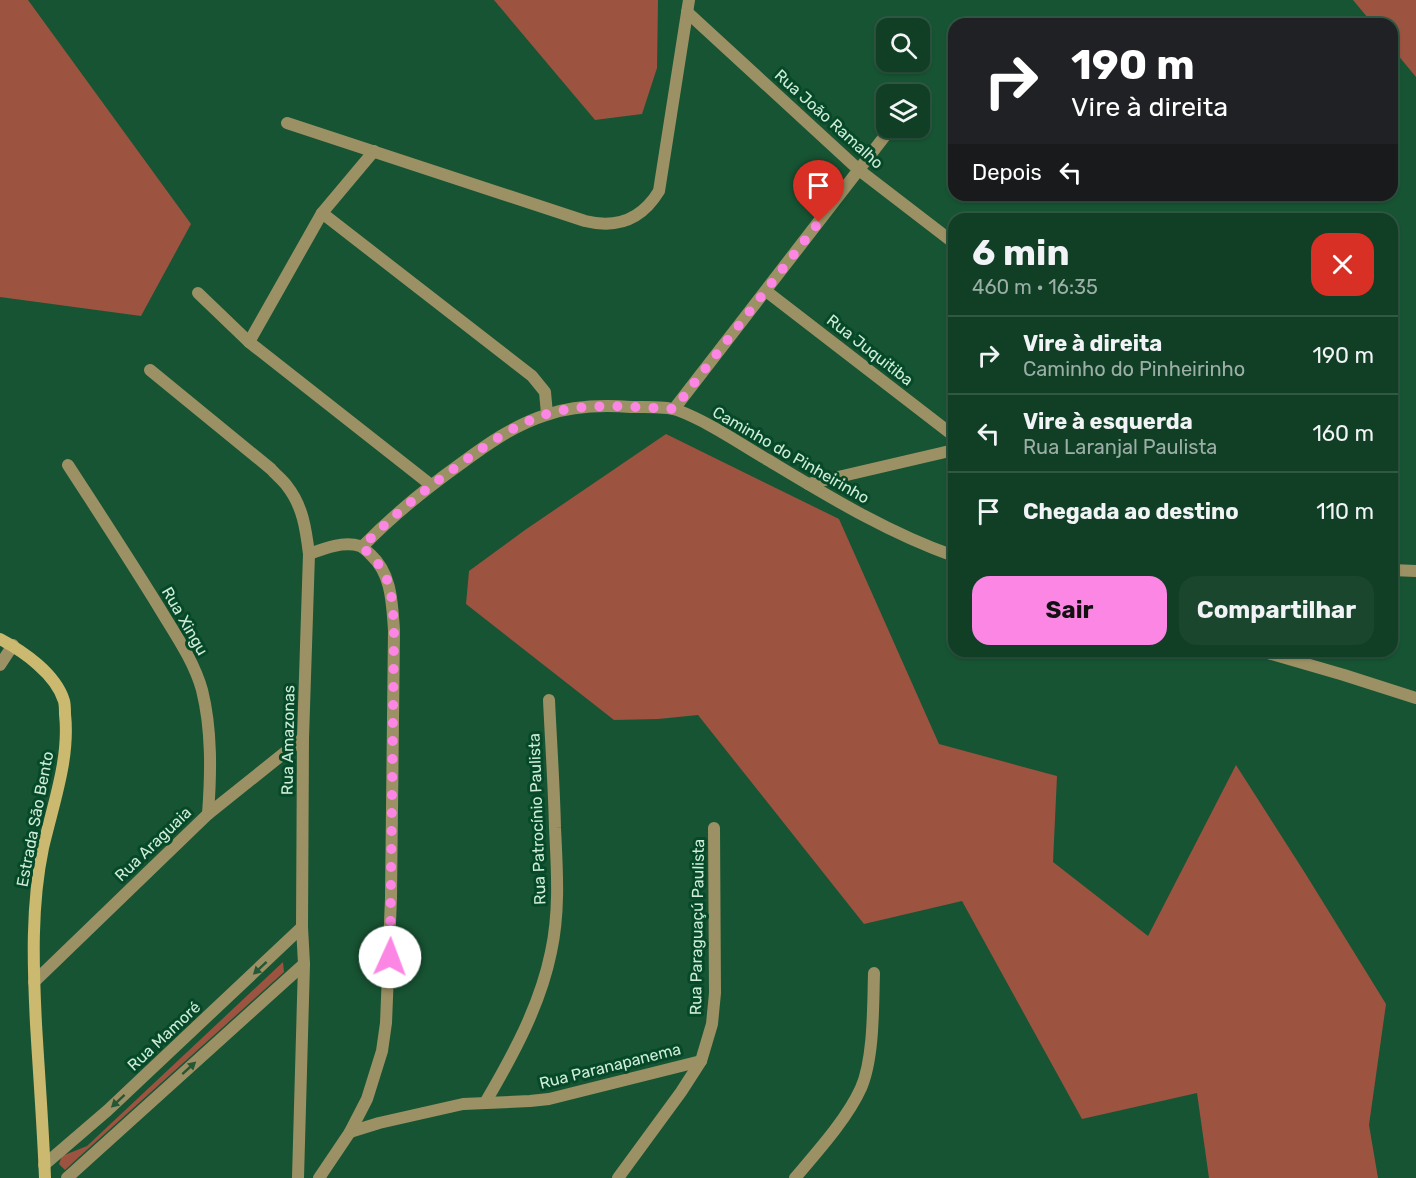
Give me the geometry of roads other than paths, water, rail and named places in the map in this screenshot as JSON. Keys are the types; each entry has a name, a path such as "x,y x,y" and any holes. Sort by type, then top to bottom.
{"street":[{"path":"287,123 585,221 606,224 627,220 646,208 659,191 688,6"},
{"name":"Rua João Ramalho","path":"688,6 859,170 948,238"},
{"path":"674,409 883,138"},
{"path":"249,342 322,213 374,151"},
{"path":"322,213 532,376 545,393 547,414"},
{"name":"Rua Juquitiba","path":"766,291 948,431"},
{"path":"198,293 249,342 431,485"},
{"name":"Rua Amazonas","path":"150,370 271,469 287,486 297,502 305,526 309,554 303,738 302,927 304,964 298,1178"},
{"name":"Caminho do Pinheirinho","path":"362,547 404,506 431,485 520,425 547,414 575,408 621,406 674,409 711,427 864,517 948,554"},
{"path":"808,484 948,451"},
{"name":"Rua Xingu","path":"68,465 140,576 190,661 202,689 207,720 210,768 208,814"},
{"path":"309,554 333,546 362,547 381,566 387,579 392,599 394,630 392,898 386,1023 382,1051 367,1099 350,1132 319,1178"},
{"path":"1398,570 1416,571"},
{"name":"Estrada São Bento","path":"0,639 13,645 54,681 64,701 67,728 65,757 41,857 34,914 34,982 45,1178"},
{"path":"0,665 13,645"},
{"path":"1282,657 1416,698"},
{"name":"Rua Patrocínio Paulista","path":"485,1102 528,1023 551,952 558,876 549,700"},
{"name":"Rua Araguaia","path":"34,982 208,814 303,738"},
{"name":"Rua Paraguaçú Paulista","path":"618,1178 701,1061 712,1023 715,993 714,828"},
{"name":"Rua Mamoré","path":"44,1165 116,1103 302,927"},
{"path":"67,1178 304,964"},
{"path":"795,1178 828,1139 861,1087 868,1062 873,1024 874,973"},
{"name":"Rua Paranapanema","path":"350,1132 463,1104 549,1099 701,1061"}]}
